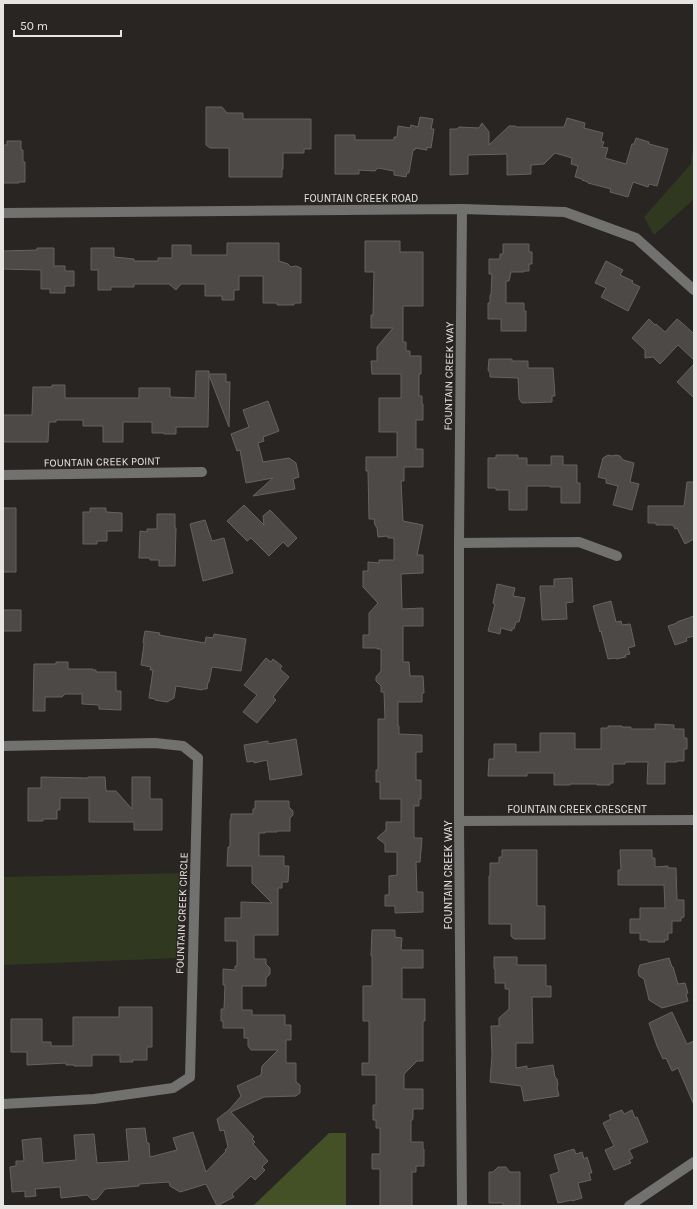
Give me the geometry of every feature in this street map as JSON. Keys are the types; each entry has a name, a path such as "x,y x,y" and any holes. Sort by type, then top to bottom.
{"street":[{"name":"FOUNTAIN CREEK ROAD","path":"3,213 462,209 565,212 636,238 694,290"},
{"name":"FOUNTAIN CREEK WAY","path":"462,209 459,543 459,821 462,1206"},
{"name":"FOUNTAIN CREEK POINT","path":"3,475 202,472"},
{"path":"459,543 579,542 617,556"},
{"name":"FOUNTAIN CREEK CIRCLE","path":"3,746 155,743 183,746 198,758 190,1077 173,1088 94,1099 3,1104"},
{"name":"FOUNTAIN CREEK CRESCENT","path":"459,821 694,820"},
{"path":"629,1206 694,1162"}],"green space":[{"path":"694,139 694,199 654,235 644,217 691,164"},
{"path":"184,873 179,958 3,965 3,877"},
{"path":"329,1133 346,1133 346,1206 253,1206"}],"building":[{"path":"206,107 222,107 227,113 243,113 243,119 311,119 311,149 304,149 304,153 283,153 282,177 229,177 229,148 210,148 206,145"},
{"path":"420,117 433,119 431,129 434,129 431,148 427,147 427,150 415,148 415,150 413,150 409,173 407,173 406,177 394,175 394,171 378,168 375,171 359,170 359,174 335,174 335,135 355,135 355,140 394,140 394,137 397,137 398,126 410,128 411,125 418,127"},
{"path":"567,118 585,123 584,128 603,133 601,141 604,142 602,147 608,148 605,158 626,164 632,144 634,144 636,138 649,142 649,144 668,149 657,186 649,184 648,187 633,182 628,197 610,192 611,189 588,183 575,177 578,166 571,164 572,158 555,153 544,164 531,165 531,174 507,175 507,154 468,155 468,174 450,175 450,129 457,129 459,127 479,128 482,123 489,132 489,145 509,126 564,127"},
{"path":"7,141 21,141 23,162 25,162 25,182 3,183 3,145 7,145"},
{"path":"365,241 400,241 400,252 423,252 423,306 403,306 403,342 406,342 406,351 410,351 410,356 421,356 419,396 422,396 423,420 416,420 416,449 423,449 423,467 404,467 404,481 401,481 403,521 423,525 417,555 423,555 423,573 401,574 402,609 423,608 423,626 403,626 403,662 409,662 410,676 423,676 424,693 422,693 422,702 398,702 398,726 399,734 422,735 422,752 416,752 416,780 421,780 421,799 419,799 419,806 414,806 414,838 422,838 420,862 416,862 417,892 423,892 423,912 395,913 395,906 385,906 385,895 389,895 389,876 397,875 397,852 385,852 385,844 377,838 386,830 386,822 401,822 401,799 380,799 380,782 376,782 376,770 378,770 378,719 385,719 384,692 381,692 381,686 376,681 376,677 381,671 381,649 363,648 363,635 369,635 369,613 378,603 363,587 363,571 368,571 368,562 379,563 379,560 394,560 394,538 388,538 388,536 378,537 374,519 369,519 368,471 366,471 366,457 397,457 397,432 379,432 379,398 401,398 401,374 372,374 371,361 377,361 377,347 393,328 371,328 371,315 373,315 374,272 365,272"},
{"path":"227,243 279,243 279,261 288,264 291,267 296,266 301,268 301,303 294,303 294,305 277,305 277,303 263,303 263,276 239,276 239,290 234,290 234,300 222,300 222,296 205,296 205,284 181,284 176,290 169,284 134,284 134,287 111,287 111,290 98,290 98,270 91,270 91,248 114,248 114,257 134,259 134,261 158,261 158,258 172,258 172,245 191,245 191,255 227,255"},
{"path":"503,244 529,244 529,252 532,252 532,264 529,264 529,271 511,272 509,281 506,281 506,303 524,303 524,311 526,311 526,331 501,331 501,319 488,319 488,303 490,303 492,274 489,274 489,259 500,259 500,254 503,254"},
{"path":"37,248 54,248 54,266 65,266 65,271 74,271 74,286 65,286 65,293 50,293 50,289 41,289 41,270 3,269 3,251 37,250"},
{"path":"606,261 623,270 620,275 633,281 632,283 640,287 628,311 601,297 606,288 595,283"},
{"path":"649,319 665,332 677,319 681,322 694,334 694,360 678,345 660,364 653,357 645,358 645,350 632,338"},
{"path":"489,359 528,361 528,368 553,368 555,396 552,396 552,402 522,403 519,399 518,378 490,377 488,370"},
{"path":"694,364 694,398 677,382"},
{"path":"196,371 209,371 209,374 226,374 226,382 230,382 229,427 209,375 208,427 176,427 176,434 164,434 152,433 152,422 123,422 123,442 103,442 103,426 83,426 83,420 56,420 56,422 49,422 48,442 3,442 3,415 32,415 33,387 65,385 65,398 139,398 139,388 170,388 170,397 195,398"},
{"path":"268,401 279,431 263,437 264,441 258,443 263,462 289,458 296,463 299,477 293,479 295,489 253,496 273,478 246,483 240,450 237,451 231,434 249,427 243,410"},
{"path":"496,455 518,455 518,458 527,458 527,465 551,465 551,456 563,456 563,465 577,465 577,483 580,483 580,503 561,503 561,487 527,486 527,510 509,510 509,490 496,490 496,488 488,488 488,458 496,458"},
{"path":"608,455 620,456 623,460 634,463 630,482 639,484 632,510 613,505 618,486 606,483 606,479 598,477 603,458"},
{"path":"687,482 694,482 694,539 685,544 677,528 675,529 673,525 656,525 656,523 648,523 648,506 684,506"},
{"path":"244,505 264,525 263,516 270,510 297,538 288,547 283,542 269,556 251,538 247,541 227,521"},
{"path":"3,508 16,508 16,572 3,572"},
{"path":"90,508 106,508 106,512 122,513 122,531 107,531 107,541 97,541 97,544 83,544 83,512 90,512"},
{"path":"157,514 175,514 175,566 159,566 159,560 139,558 140,531 147,532 147,529 157,529"},
{"path":"205,520 212,541 224,538 233,573 203,581 190,524"},
{"path":"572,578 573,602 566,603 567,619 542,620 540,586 554,586 554,579"},
{"path":"497,584 515,588 513,596 525,598 519,622 516,622 514,629 512,628 512,631 501,628 500,634 488,631 495,604 493,603"},
{"path":"611,601 616,622 621,621 622,625 630,624 635,646 628,648 630,654 625,655 626,657 616,659 608,659 593,606"},
{"path":"3,610 21,610 21,631 3,631"},
{"path":"694,616 694,636 686,638 687,641 675,645 668,626"},
{"path":"145,631 205,643 206,637 213,638 214,634 246,639 241,671 212,667 207,689 202,690 176,686 174,698 167,702 149,698 153,670 150,670 151,667 141,665"},
{"path":"266,658 271,662 273,659 282,666 280,669 289,677 273,697 276,700 257,723 243,712 257,695 244,685"},
{"path":"56,662 68,662 68,669 93,669 96,670 96,672 116,672 116,691 121,691 121,710 99,709 99,705 82,704 82,694 65,694 62,697 45,697 45,711 33,711 34,664 56,664"},
{"path":"655,724 674,725 674,729 684,729 684,738 687,738 687,749 684,749 684,761 665,762 665,784 647,784 648,762 625,762 625,764 613,764 613,783 610,783 610,785 554,785 554,773 527,773 527,776 488,776 489,759 494,759 494,744 516,744 516,752 540,752 540,733 575,733 575,749 601,749 601,728 608,728 608,726 622,726 631,727 631,729 655,729"},
{"path":"296,739 302,775 270,780 267,760 254,763 254,761 247,762 244,745 268,741 268,744"},
{"path":"41,777 105,777 106,791 116,791 132,809 132,777 150,777 150,799 162,799 162,830 134,830 134,822 89,822 89,798 60,798 60,810 57,810 57,819 28,821 28,788 41,788"},
{"path":"255,801 289,801 289,807 293,811 293,815 290,818 290,831 259,833 259,856 284,856 284,866 289,866 288,882 282,882 282,888 278,888 278,935 254,935 254,959 266,959 266,964 270,968 270,974 266,978 266,986 242,986 242,1010 252,1010 252,1015 285,1015 285,1025 291,1025 291,1040 286,1040 286,1063 296,1063 296,1082 300,1085 300,1093 296,1096 264,1097 231,1112 254,1137 252,1139 255,1142 253,1144 268,1161 262,1167 265,1170 255,1180 251,1176 232,1194 234,1197 217,1206 206,1184 180,1192 170,1186 169,1182 139,1184 139,1186 105,1189 97,1199 92,1200 87,1195 61,1198 60,1187 35,1189 36,1196 25,1197 25,1191 12,1192 10,1167 16,1166 16,1161 24,1161 22,1140 41,1138 43,1163 76,1160 74,1135 94,1134 97,1163 129,1161 126,1129 145,1128 147,1143 149,1143 150,1157 177,1150 173,1138 193,1132 206,1172 226,1151 225,1150 228,1147 224,1130 220,1131 217,1119 229,1110 241,1096 237,1086 261,1075 262,1066 278,1050 251,1050 248,1046 248,1038 244,1038 244,1028 223,1028 223,1021 221,1021 221,1009 224,1009 225,985 223,985 223,969 235,970 235,966 237,966 237,941 225,941 225,918 241,918 241,902 272,903 252,883 252,866 227,866 228,847 230,847 231,814 253,814 253,809 255,809"},
{"path":"502,850 537,850 537,906 545,906 545,939 514,939 511,936 511,924 489,924 490,863 499,863 499,857 502,857"},
{"path":"620,850 652,850 652,858 655,858 655,867 668,866 668,868 676,868 677,900 684,900 684,917 681,918 681,921 672,921 672,933 668,933 668,940 664,940 665,942 648,942 648,940 640,940 640,933 630,933 630,919 640,919 640,908 665,908 664,885 618,885 618,870 621,870"},
{"path":"372,930 395,930 395,937 402,938 401,950 423,950 423,968 402,968 402,999 425,999 425,1021 423,1021 423,1061 417,1061 404,1074 404,1089 423,1089 423,1109 413,1109 413,1119 411,1121 411,1142 423,1142 424,1149 424,1166 416,1166 416,1172 412,1172 412,1206 380,1206 380,1169 372,1169 372,1154 380,1154 380,1128 376,1128 376,1120 373,1120 373,1105 376,1105 376,1075 362,1075 362,1063 369,1063 369,1021 363,1021 363,986 372,986"},
{"path":"494,957 517,957 517,965 546,965 546,986 551,986 551,997 532,997 533,1043 516,1043 516,1068 527,1066 527,1069 553,1065 555,1077 557,1079 559,1096 524,1101 521,1086 490,1082 492,1055 491,1026 499,1026 499,1018 509,1009 509,989 505,989 505,983 495,983"},
{"path":"669,958 678,984 685,983 688,993 686,994 688,1001 662,1008 649,1000 644,979 639,976 638,971 640,965"},
{"path":"119,1007 152,1007 152,1047 147,1047 147,1060 120,1062 120,1055 92,1055 92,1066 74,1066 66,1065 66,1063 27,1065 27,1052 11,1052 11,1019 42,1019 42,1042 51,1042 51,1046 73,1046 73,1017 119,1017"},
{"path":"672,1012 687,1044 694,1041 694,1105 678,1068 672,1071 666,1058 663,1059 649,1023"},
{"path":"622,1110 624,1114 632,1110 635,1118 637,1117 648,1142 629,1150 633,1158 629,1160 631,1163 614,1170 605,1150 614,1146 603,1123 611,1119 609,1115"},
{"path":"574,1149 576,1154 582,1152 584,1159 587,1157 592,1173 589,1173 591,1180 578,1183 582,1198 558,1203 550,1175 559,1172 554,1155"},
{"path":"498,1167 506,1167 510,1172 520,1172 520,1206 503,1206 503,1203 489,1203 489,1172 493,1172"}]}
